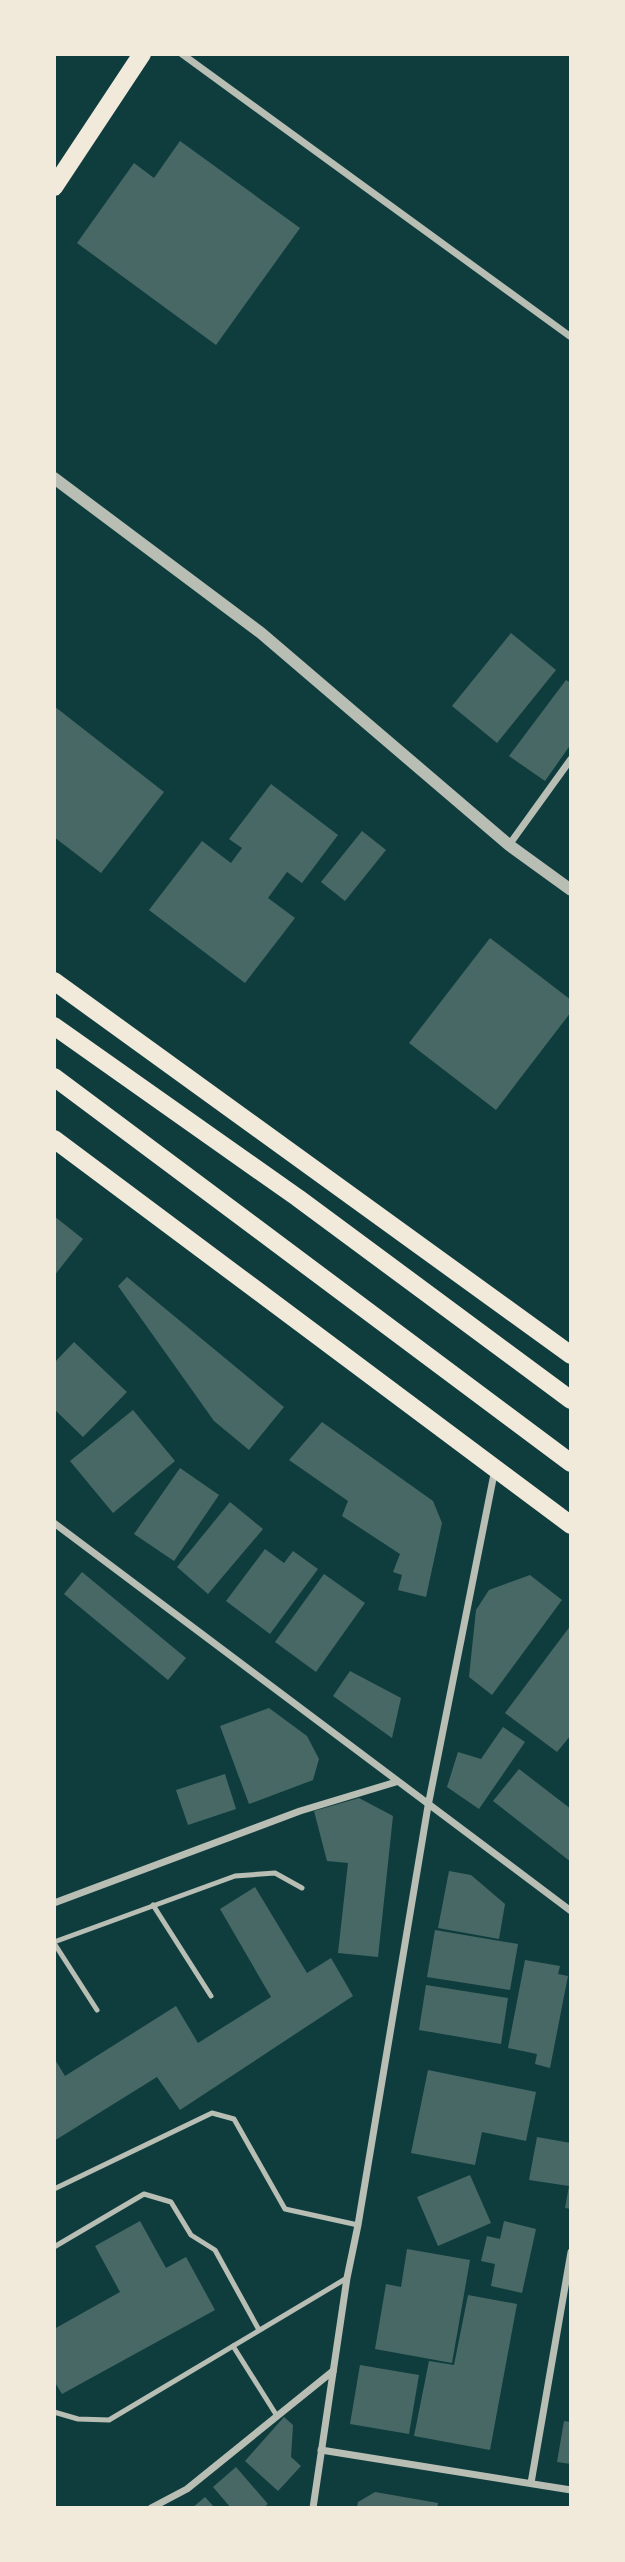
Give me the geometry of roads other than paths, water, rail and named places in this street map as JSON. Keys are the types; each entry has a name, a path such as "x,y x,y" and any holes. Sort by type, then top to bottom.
{"main road":[{"path":"54,187 142,54"},
{"path":"54,981 571,1355"},
{"path":"54,1026 298,1198 571,1400"},
{"path":"54,1077 571,1463"},
{"path":"54,1139 571,1525"}],"street":[{"path":"182,54 571,337"},
{"path":"54,478 261,633 509,845 571,890"},
{"path":"509,845 571,759"},
{"path":"313,2508 347,2278 428,1806 495,1468"},
{"path":"54,1523 571,1911"},
{"path":"54,1903 300,1811 397,1782"},
{"path":"531,2483 571,2252"},
{"path":"151,2508 187,2489 333,2371"},
{"path":"321,2451 571,2490"}],"lane":[{"path":"97,2010 54,1942 235,1876 275,1873 302,1888"},
{"path":"153,1905 211,1996"},
{"path":"54,2189 212,2113 234,2119 285,2209 358,2225"},
{"path":"54,2247 144,2194 171,2202 191,2235 215,2250 259,2330"},
{"path":"54,2412 79,2419 109,2420 347,2278"},
{"path":"233,2346 277,2416"}]}
